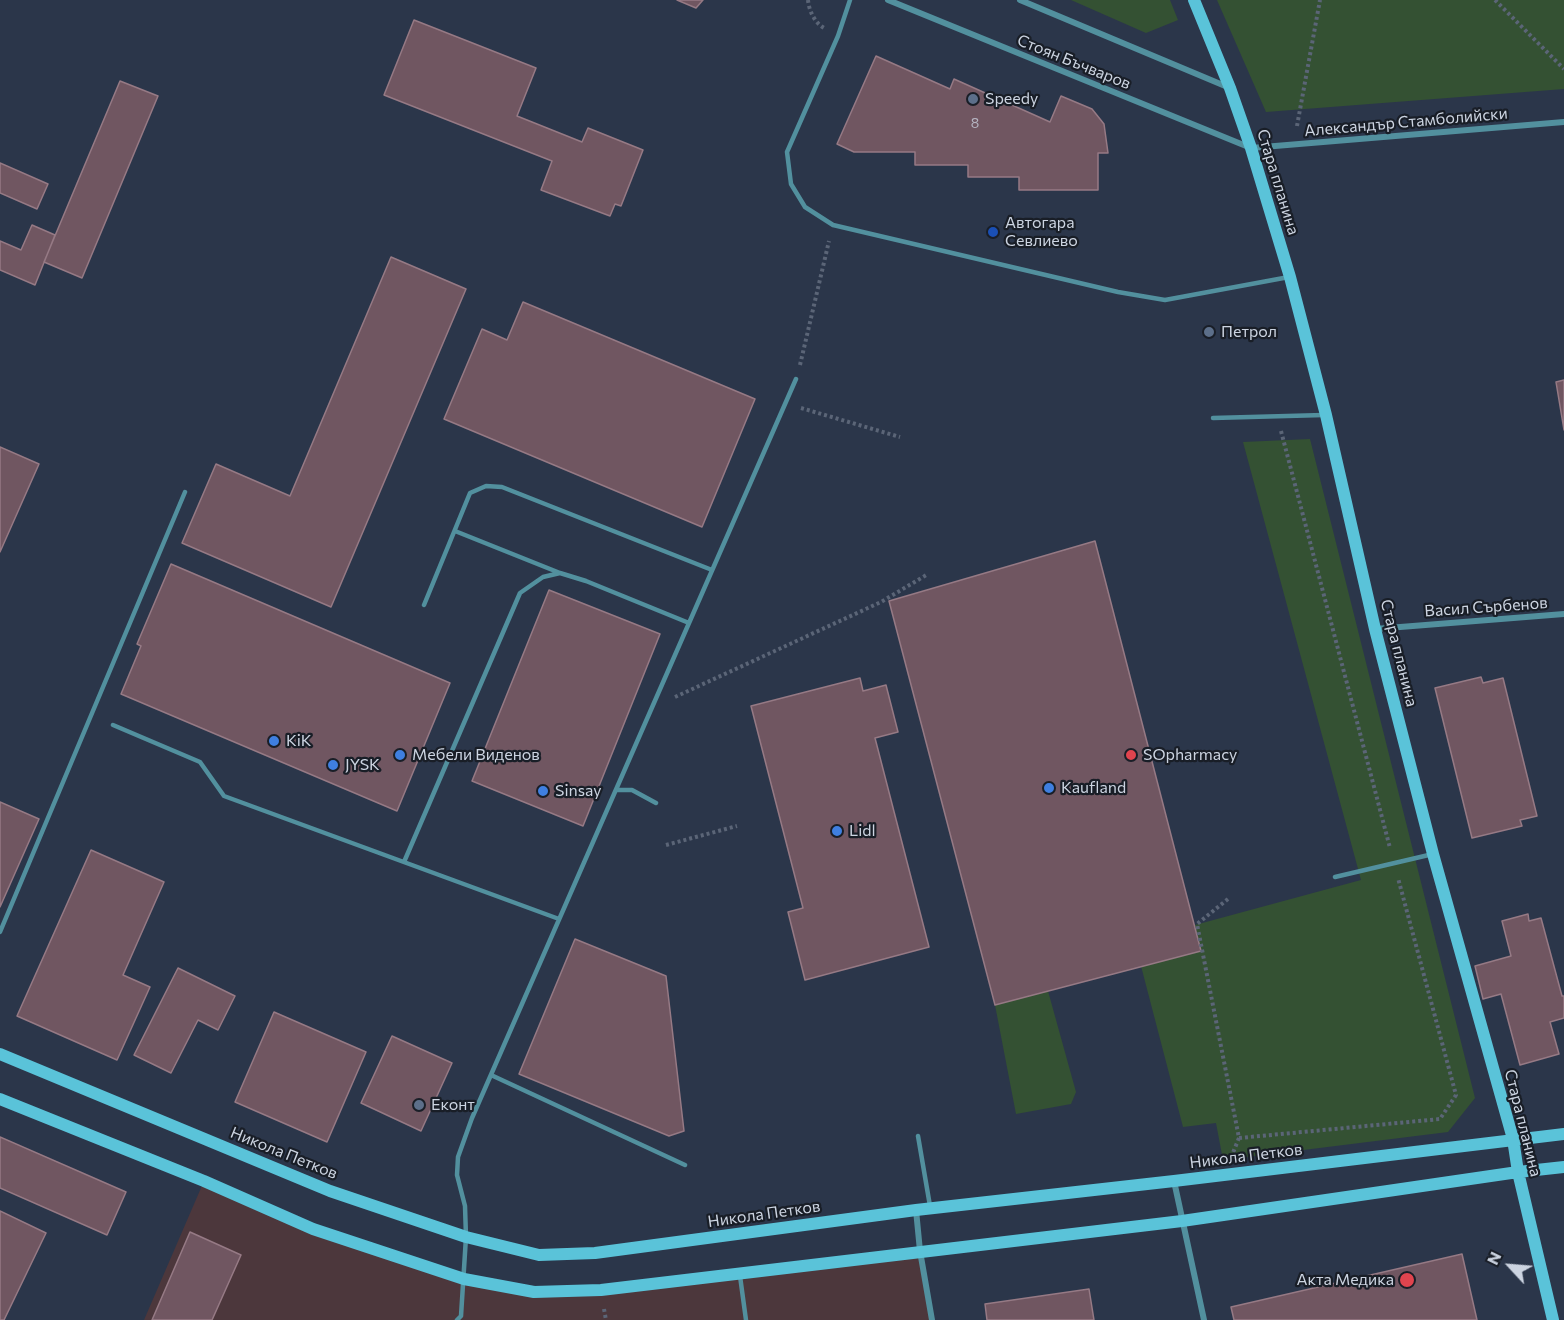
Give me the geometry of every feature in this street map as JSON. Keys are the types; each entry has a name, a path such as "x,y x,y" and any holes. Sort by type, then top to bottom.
{"main road":[{"name":"Стара планина","path":"1194,0 1230,88 1251,148 1290,277 1326,415 1375,629 1432,854 1513,1139 1518,1172 1553,1320"},
{"name":"Никола Петков","path":"0,1054 330,1191 466,1237 539,1255 595,1253 931,1208 1564,1134"},
{"path":"0,1099 204,1181 313,1229 464,1279 534,1292 602,1290 1182,1221 1564,1167"}],"street":[{"name":"Стоян Бъчваров","path":"888,0 1251,148"},
{"path":"1020,0 1230,88"},
{"name":"Александър Стамболийски","path":"1251,148 1564,122"},
{"name":"Васил Сърбенов","path":"1375,629 1564,614"},
{"path":"1174,1181 1204,1320"},
{"path":"916,1210 920,1251 932,1320"}],"lane":[{"path":"850,0 838,36 788,152 791,184 805,207 833,225 1107,290 1165,300 1290,277"},
{"path":"457,1320 461,1316 466,1237 465,1206 457,1175 458,1157 472,1118 796,380"},
{"path":"1213,418 1326,415"},
{"path":"424,605 470,493 486,486 502,487 712,570"},
{"path":"0,932 185,492"},
{"path":"455,531 689,623"},
{"path":"404,862 520,593 543,577 560,573"},
{"path":"112,724 200,762 224,796 559,919"},
{"path":"616,790 632,790 656,803"},
{"path":"1335,877 1432,854"},
{"path":"491,1075 685,1165"},
{"path":"918,1136 931,1208"},
{"path":"739,1273 746,1320"}],"path":[{"path":"808,0 818,24 838,36"},
{"path":"1294,145 1320,0"},
{"path":"1495,0 1564,69"},
{"path":"796,380 833,225"},
{"path":"786,404 900,437"},
{"path":"1239,1138 1440,1119 1456,1095 1278,417"},
{"path":"652,708 881,602 928,574"},
{"path":"666,845 737,826"},
{"path":"1224,1175 1239,1138 1197,924 1228,899"}],"shaded area":[{"path":"204,1181 313,1229 464,1279 534,1292 920,1251 930,1320 144,1320"}],"green space":[{"path":"1071,0 1170,0 1178,20 1146,33"},
{"path":"1217,0 1564,0 1564,89 1266,112"},
{"path":"1310,439 1475,1098 1448,1132 1223,1160 1216,1123 1183,1127 1141,966 1201,951 1195,925 1361,880 1243,442"},
{"path":"1048,991 1076,1092 1071,1104 1016,1114 995,1005"}],"building":[{"path":"677,0 703,0 696,8"},
{"path":"414,20 536,68 517,116 582,142 588,128 643,150 621,206 615,204 610,216 541,190 552,161 384,95"},
{"path":"876,56 950,89 954,79 1050,122 1061,96 1092,109 1104,124 1108,153 1098,153 1098,190 1019,190 1019,177 968,177 968,165 915,165 915,152 854,152 837,144"},
{"path":"120,81 158,96 82,278 44,262"},
{"path":"0,163 48,184 37,209 0,193"},
{"path":"32,225 55,235 35,285 0,270 0,241 21,250"},
{"path":"391,257 466,289 331,607 182,543 216,464 290,496"},
{"path":"523,302 755,399 702,527 444,419 482,329 507,340"},
{"path":"1564,380 1564,430 1556,382"},
{"path":"0,447 39,464 0,552"},
{"name":"Kaufland","path":"1095,541 1201,951 995,1005 889,601"},
{"path":"171,564 450,683 397,811 121,694 141,646 137,644"},
{"path":"549,590 660,634 583,826 472,781"},
{"path":"1481,677 1483,683 1503,678 1537,816 1520,820 1522,826 1472,838 1435,688"},
{"path":"860,678 863,691 886,685 898,732 875,738 929,947 805,980 788,912 803,908 751,706"},
{"path":"0,802 39,819 0,907"},
{"path":"91,850 164,882 123,975 150,987 117,1060 17,1016"},
{"path":"1528,914 1529,921 1541,918 1562,996 1564,996 1564,1018 1550,1022 1559,1054 1520,1065 1501,994 1483,999 1475,966 1511,956 1502,921"},
{"path":"575,939 666,976 684,1131 669,1136 519,1074"},
{"path":"178,968 235,996 218,1030 198,1020 171,1073 134,1055"},
{"path":"274,1012 366,1052 327,1142 235,1102"},
{"path":"392,1036 452,1063 421,1131 361,1103"},
{"path":"0,1137 126,1192 107,1235 0,1188"},
{"path":"0,1211 46,1233 4,1320 0,1320"},
{"path":"190,1232 241,1255 212,1320 152,1320"},
{"name":"Акта Медика","path":"1462,1254 1477,1320 1234,1320 1231,1307"},
{"path":"1089,1289 1094,1320 987,1320 985,1304"}],"place":[{"name":"Speedy","path":"973,99"},
{"name":"Автогара Севлиево","path":"993,232"},
{"name":"Петрол","path":"1209,332"},
{"name":"KiK","path":"274,741"},
{"name":"Мебели Виденов","path":"400,755"},
{"name":"SOpharmacy","path":"1131,755"},
{"name":"JYSK","path":"333,765"},
{"name":"Kaufland","path":"1049,788"},
{"name":"Sinsay","path":"543,791"},
{"name":"Lidl","path":"837,831"},
{"name":"Еконт","path":"419,1105"},
{"name":"Акта Медика","path":"1407,1280"}]}
